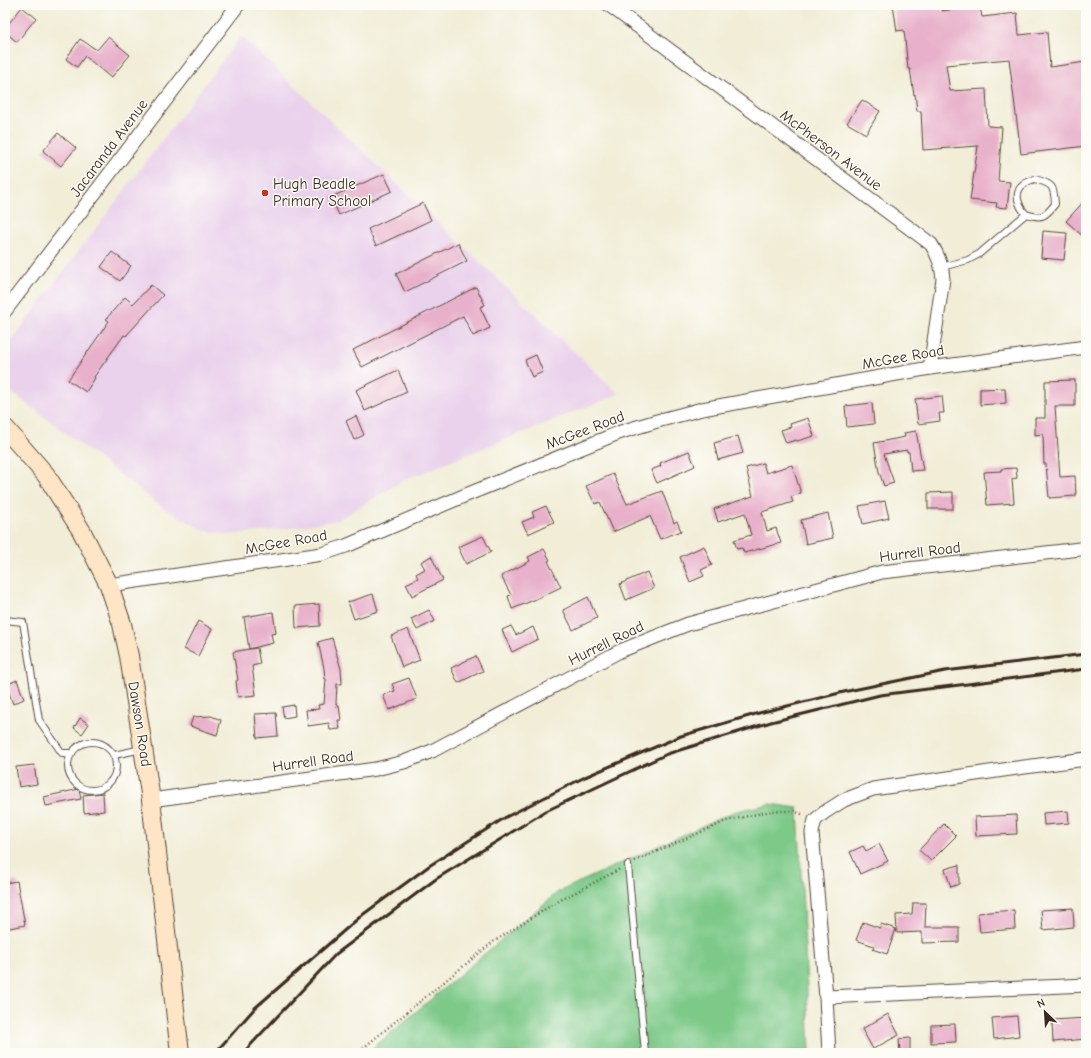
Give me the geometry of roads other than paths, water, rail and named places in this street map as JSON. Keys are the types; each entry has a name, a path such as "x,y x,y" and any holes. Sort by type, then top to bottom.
{"street":[{"name":"Jacaranda Avenue","path":"5,311 238,5"},
{"name":"McPherson Avenue","path":"609,5 931,244 938,254 942,267 943,279 930,368"},
{"name":"McGee Road","path":"109,585 322,554 346,546 621,432 702,410 930,368 1086,347"},
{"name":"Dawson Road","path":"5,428 46,475 80,530 109,585 122,624 129,656 151,800 180,1053"},
{"name":"Hurrell Road","path":"151,800 376,769 404,762 432,751 620,651 688,624 766,602 882,572 1080,549 1086,547"},
{"path":"829,1053 826,997 812,832 815,820 844,800 873,789 1086,759"},
{"path":"826,997 1086,985"}],"lane":[{"path":"1035,179 1048,182 1054,190 1055,204 1046,215 1037,218 1026,214 1020,208 1017,195 1022,185 1035,179"},
{"path":"942,267 968,260 979,254 1026,214"},
{"path":"5,620 23,622 39,720 62,753 72,753"},
{"path":"88,742 98,743 107,747 114,755 116,765 115,775 110,783 101,789 91,790 81,788 73,782 69,773 68,763 72,753 79,746 88,742"},
{"path":"114,755 143,748"},
{"path":"628,865 644,1052"}],"waterway":[{"path":"1082,5 1086,9"}],"railway":[{"path":"215,1053 255,1008 361,916 429,866 506,817 585,777 681,736 759,713 848,691 945,671 1086,654"},
{"path":"243,1053 336,954 436,879 546,811 667,754 771,722 880,695 1086,669"}],"place":[{"name":"Hugh Beadle Primary School","path":"265,193"}]}
